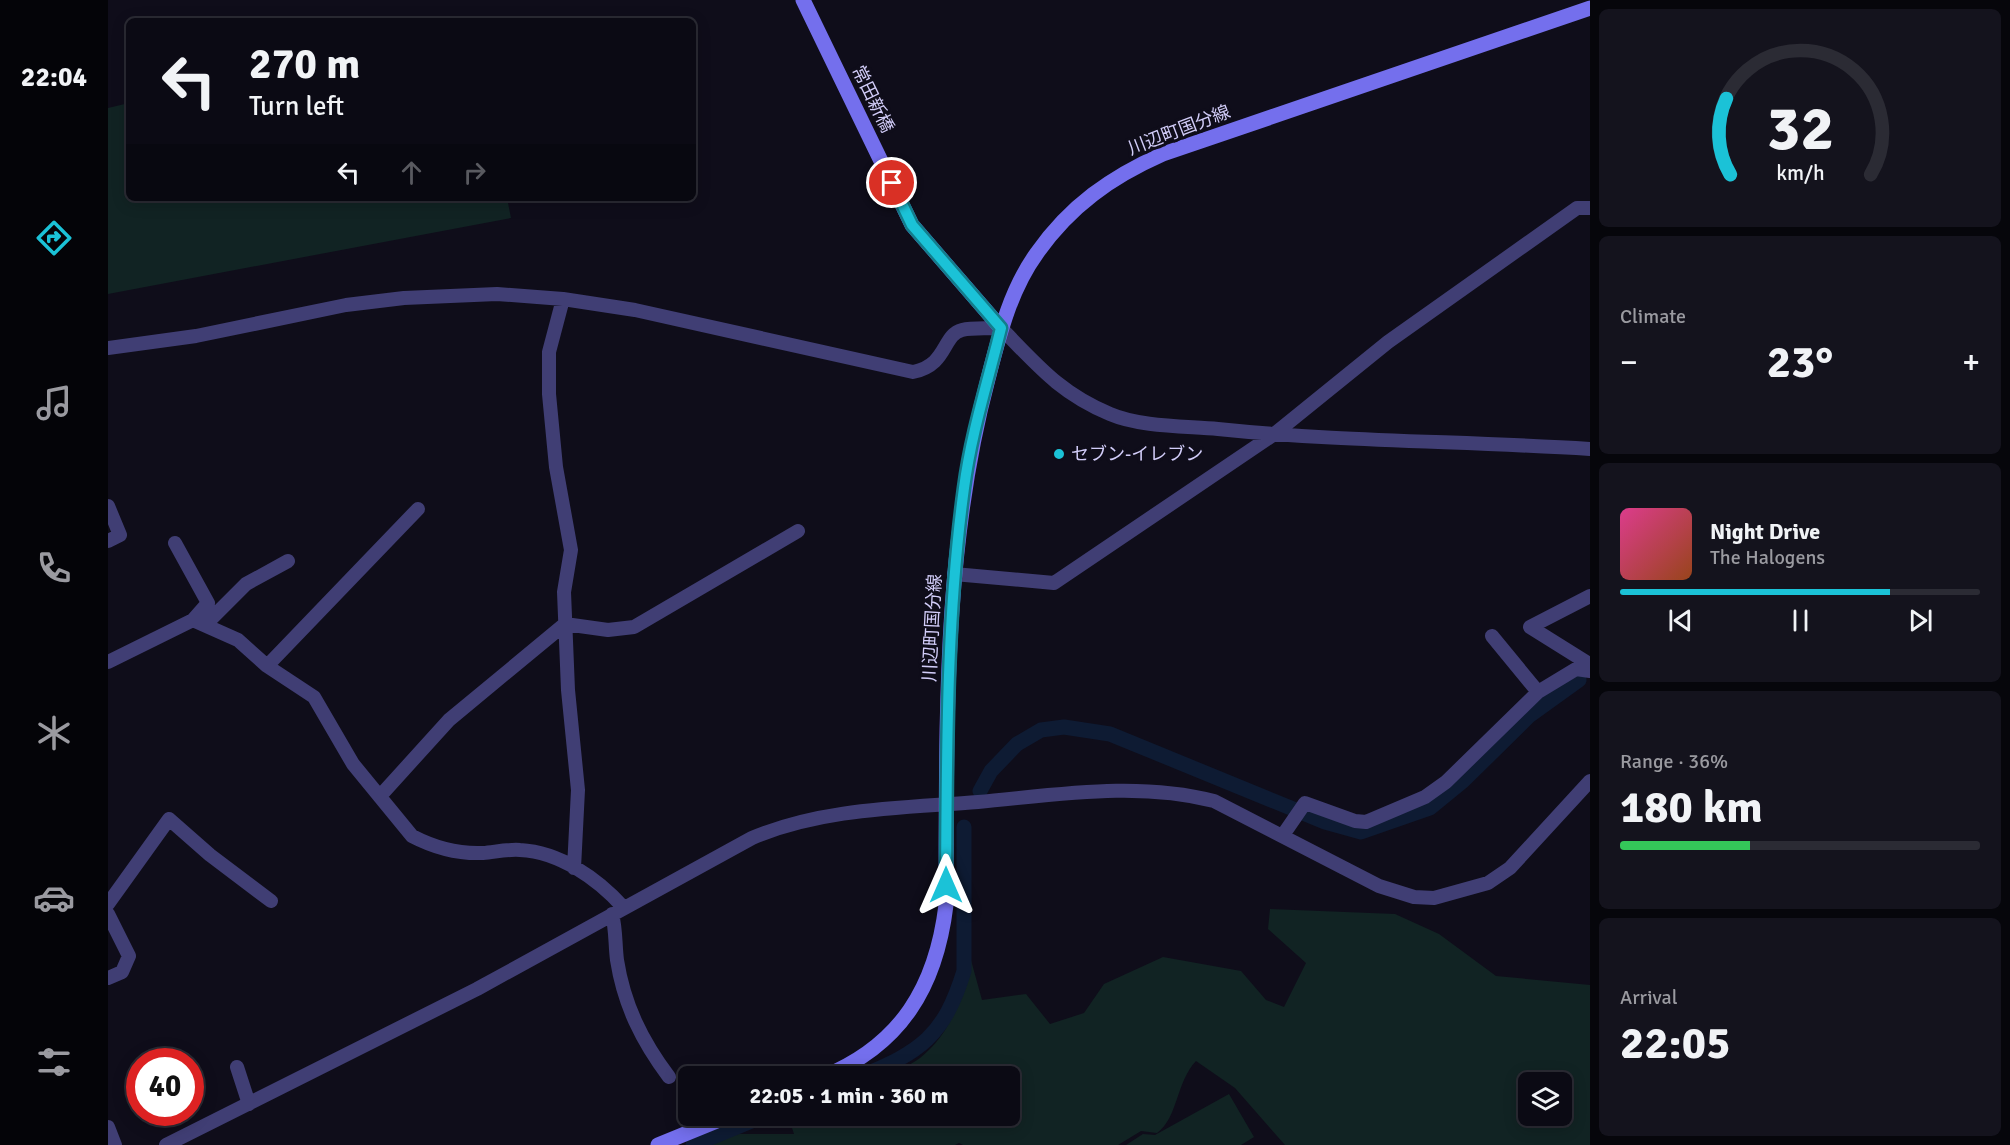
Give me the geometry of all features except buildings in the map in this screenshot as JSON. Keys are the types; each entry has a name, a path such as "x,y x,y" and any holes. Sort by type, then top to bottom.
{"street":[{"name":"常田新橋","path":"803,0 912,225 1001,328"},
{"name":"川辺町国分線","path":"848,1066 859,1061 883,1042 910,1012 922,992 943,926 947,684 954,574 964,486 978,417 1001,328 1022,278 1036,254 1055,231 1092,195 1109,180 1129,169 1174,150 1590,8"},
{"path":"954,574 1054,583 1273,435 1388,342 1577,208 1590,208"},
{"path":"108,348 196,336 346,305 404,298 497,294 563,299 635,310 913,372 935,363 954,334 962,330 1001,328 1049,378 1066,392 1113,416 1153,423 1273,435 1590,449"},
{"path":"563,299 549,352 549,394 556,466 571,550 564,592 568,690 578,790 574,868"},
{"path":"108,506 120,536 108,541"},
{"path":"267,666 418,509"},
{"path":"381,795 449,720 565,624 608,630 634,627 798,531"},
{"path":"175,543 208,603 199,622"},
{"path":"108,662 199,622 246,584 288,561"},
{"path":"1283,835 1305,803 1355,821 1366,822 1425,797 1446,782 1538,692 1576,669 1588,670 1586,662 1530,627 1590,596"},
{"path":"199,622 238,640 267,666 314,698 353,764 381,795 412,836 426,843 454,851 480,853 521,850 553,858 603,884 618,910 617,960 636,1024 646,1048 669,1077"},
{"path":"1492,636 1538,692"},
{"path":"166,1145 477,989 618,910 776,828 843,814 1106,791 1155,790 1214,801 1379,886 1414,897 1434,898 1488,883 1510,868 1590,781"},
{"path":"108,904 170,819 210,855 271,901"},
{"path":"108,914 129,956 122,972 108,978"},
{"path":"237,1067 249,1104"},
{"path":"658,1145 705,1126"},
{"path":"108,1127 115,1145"}],"shaded area":[{"path":"126,104 126,201 508,201 511,218 108,294 108,108"},
{"path":"1270,909 1395,914 1439,934 1496,976 1590,985 1590,1145 1285,1145 1235,1088 1196,1061 1184,1079 1164,1126 1157,1133 1141,1131 1118,1145 963,1145 959,1143 955,1145 702,1145 729,1134 794,1134 791,1126 1020,1126 1020,1066 907,1066 932,1047 949,1023 960,997 969,953 982,1000 1026,994 1050,1024 1084,1013 1104,984 1163,957 1241,971 1266,1000 1284,1007 1306,963 1268,929"},
{"path":"1229,1094 1254,1137 1241,1145 1126,1145 1143,1134 1155,1135"}],"waterway":[{"path":"980,791 991,771 1017,744 1041,730 1064,727 1110,734 1325,822 1361,832 1430,808 1463,781 1529,716 1579,680"},
{"path":"884,1066 914,1050 938,1027 948,1011 964,971 964,827"},
{"path":"693,1145 740,1126"}],"place":[{"name":"セブン-イレブン","path":"1059,454"}],"route":[{"path":"892,183 912,225 1001,328 978,417 964,486 954,574 947,684 946,885"}]}
